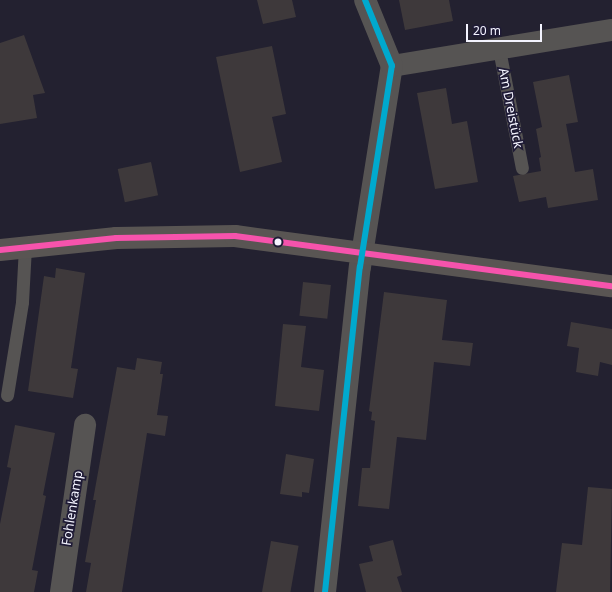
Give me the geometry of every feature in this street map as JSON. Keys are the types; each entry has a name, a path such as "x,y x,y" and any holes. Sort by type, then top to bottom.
{"main road":[{"path":"0,250 116,238 235,236 612,286"}],"street":[{"path":"325,592 362,252 392,66 365,0"},
{"path":"392,66 612,30"},
{"name":"Fohlenkamp","path":"60,592 85,425"}],"lane":[{"name":"Am Dreistück","path":"499,49 522,168"},
{"path":"7,395 22,302 25,247"}],"building":[{"path":"257,0 292,0 296,17 263,24"},
{"path":"399,0 449,0 453,21 405,30"},
{"path":"24,35 45,93 33,95 37,118 0,124 0,43"},
{"path":"272,46 286,114 272,117 282,162 240,172 216,57"},
{"path":"569,75 578,122 566,124 575,172 593,169 598,200 548,208 546,197 519,202 513,176 541,171 539,158 541,157 536,129 542,127 533,82"},
{"path":"446,88 452,124 467,121 478,182 435,189 417,93"},
{"path":"151,162 158,195 125,202 118,169"},
{"path":"56,268 85,273 71,368 78,369 73,398 28,391 44,276 55,278"},
{"path":"303,282 331,285 327,319 299,316"},
{"path":"384,292 447,300 442,340 473,343 470,366 434,362 426,440 397,437 389,509 358,506 362,468 370,468 375,421 371,420 372,412 369,411"},
{"path":"571,322 612,329 612,365 600,362 598,376 576,372 579,348 567,346"},
{"path":"283,324 306,326 301,367 324,370 319,411 275,406"},
{"path":"137,358 162,362 160,374 163,374 157,415 168,416 165,436 147,433 122,592 86,592 91,563 85,562 96,500 93,500 117,367 135,370"},
{"path":"15,425 55,433 43,495 46,496 32,570 38,571 34,592 0,592 0,524 11,468 7,467"},
{"path":"286,454 314,459 309,493 302,492 302,497 280,494"},
{"path":"588,487 612,489 610,592 556,592 562,543 582,545"},
{"path":"393,540 402,575 397,577 402,592 366,592 359,564 373,561 369,546"},
{"path":"271,541 299,546 290,592 262,592"}],"transit line":[{"path":"325,592 360,267 392,66 365,0"},
{"path":"0,250 116,238 235,236 612,286"}]}
